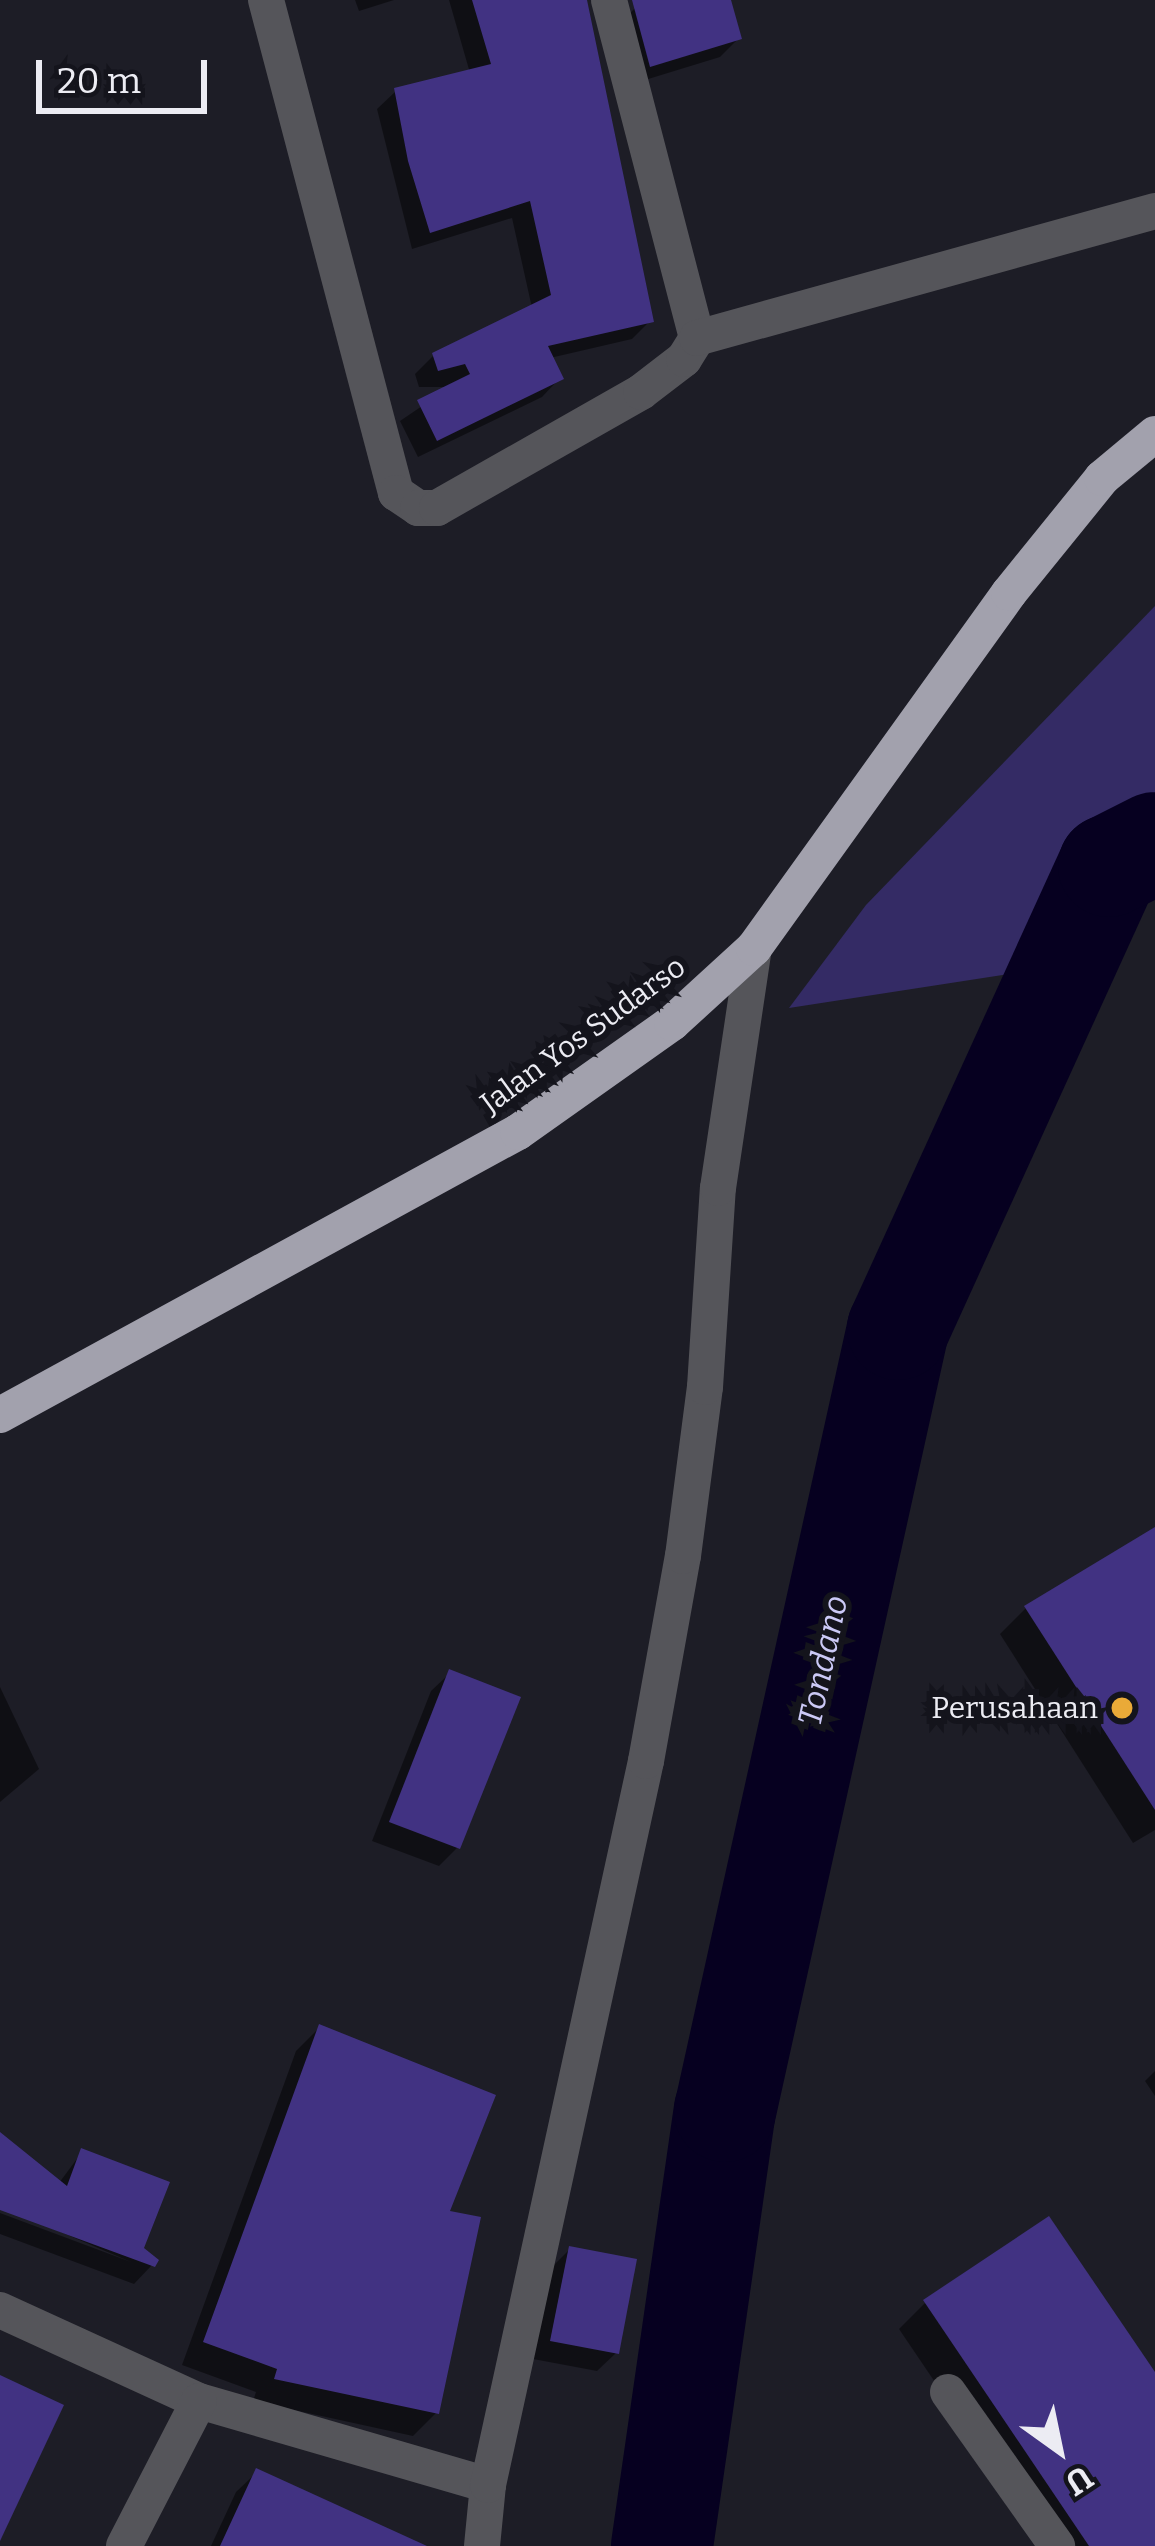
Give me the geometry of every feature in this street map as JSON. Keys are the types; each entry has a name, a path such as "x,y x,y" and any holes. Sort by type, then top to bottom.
{"highway":[{"name":"Jalan Yos Sudarso","path":"0,1415 518,1132 672,1023 754,948 1009,593 1102,478 1155,434"}],"street":[{"path":"266,0 395,493 418,508 437,508 469,494 641,392 698,338 1155,212"},
{"path":"609,0 698,338"},
{"path":"482,2546 488,2485 679,1579 705,1387 718,1188 754,948"},
{"path":"0,2310 199,2401 488,2485"},
{"path":"948,2392 1057,2546"},
{"path":"124,2546 199,2401"}],"shaded area":[{"path":"1155,606 1155,825 1009,974 789,1008 866,905"}],"building":[{"path":"472,0 587,0 654,322 548,346 564,379 437,441 417,400 470,374 465,364 438,371 432,353 551,295 530,201 430,233 408,161 394,88 491,64"},
{"path":"632,0 731,0 742,39 650,67"},
{"name":"Perusahaan","path":"1155,1527 1155,1810 1024,1606"},
{"path":"449,1669 521,1697 460,1849 389,1822"},
{"path":"319,2024 496,2095 450,2211 481,2217 439,2414 274,2379 277,2369 203,2342"},
{"path":"0,2132 67,2186 81,2148 170,2182 144,2248 159,2260 155,2267 0,2210"},
{"path":"1049,2216 1155,2372 1155,2546 1089,2546 923,2300"},
{"path":"569,2246 637,2259 619,2354 550,2341"},
{"path":"0,2375 64,2405 0,2541"},
{"path":"256,2468 427,2546 220,2546"}],"waterway":[{"name":"Tondano","path":"662,2546 725,2111 898,1329 1109,866 1155,843"}],"place":[{"name":"Perusahaan","path":"1122,1708"}]}
